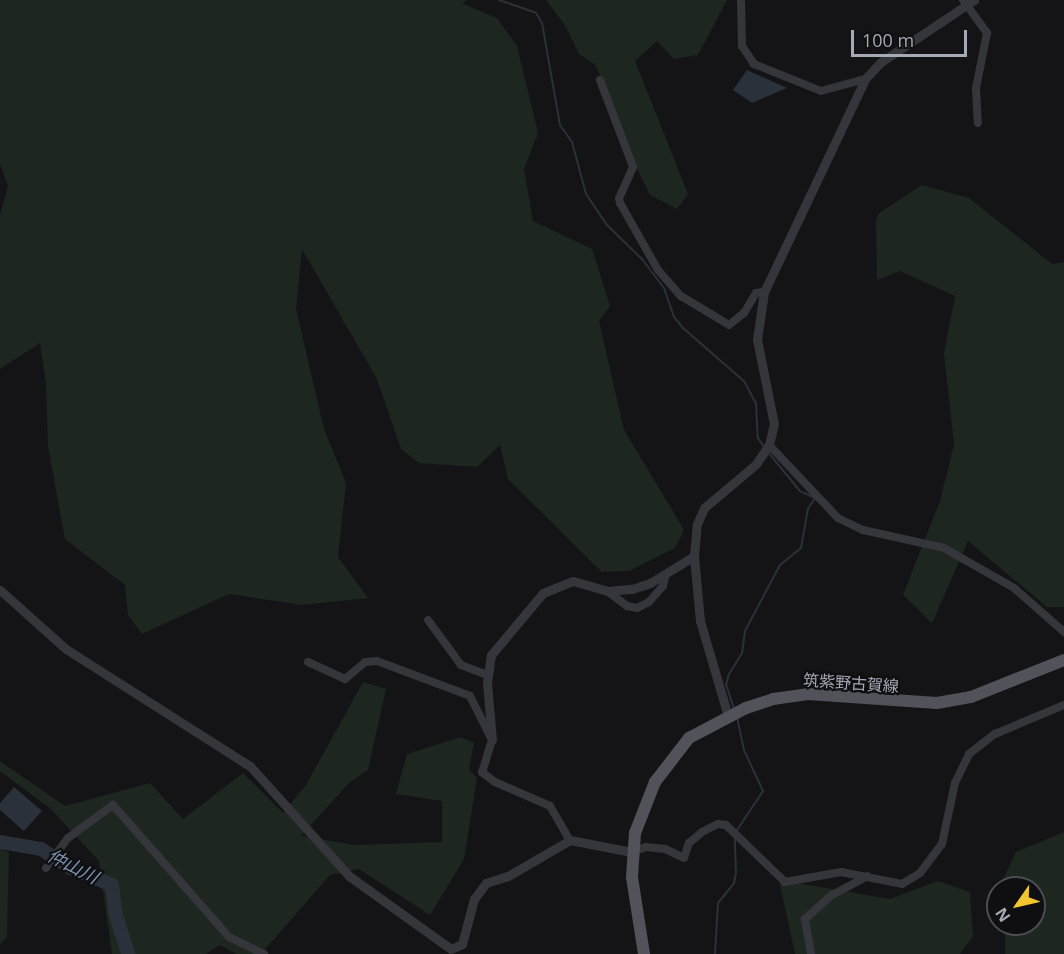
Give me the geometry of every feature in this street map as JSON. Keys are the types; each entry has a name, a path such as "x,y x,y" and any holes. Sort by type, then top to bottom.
{"main road":[{"name":"筑紫野古賀線","path":"644,954 632,852 655,782 674,753 689,738 728,716 773,699 808,694 937,703 971,697 1064,660"}],"street":[{"path":"741,0 742,46 754,64 821,91 865,79"},
{"path":"728,716 700,621 694,556 697,524 704,508 756,464 769,445 774,424 757,340 764,292 865,79 881,62 968,2 987,33 976,88 978,123"},
{"path":"600,80 633,167 619,198 620,203 658,270 681,296 729,325 744,313 756,293 764,292"},
{"path":"769,445 838,518 863,530 944,549 1014,588 1064,632"},
{"path":"607,591 633,589 666,574 694,556"},
{"path":"570,840 550,806 495,782 482,772 492,740 487,675 495,647 543,593 573,581 607,591 627,606 637,608 649,602 663,586 666,574"},
{"path":"0,590 66,649 250,766 349,876 439,943 457,950 466,936 478,889 570,840 632,852 646,847 664,849 684,858 689,843 718,824 726,825 785,882 842,872 902,884 920,873 942,844 956,783 969,754 995,734 1064,705"},
{"path":"428,620 461,665 487,675"},
{"path":"308,662 345,679 365,662 377,661 461,690 478,708 492,740"},
{"path":"46,868 68,838 113,805 229,938 264,954"},
{"path":"811,954 805,919 832,896 867,876"}],"shaded area":[{"path":"0,0 466,0 463,4 497,18 517,46 538,133 524,169 533,221 592,249 610,306 599,321 624,430 684,530 675,548 629,571 602,572 508,479 500,445 477,467 419,463 401,449 377,379 302,249 296,309 324,429 346,483 338,557 368,598 302,605 229,594 142,634 128,615 125,585 65,539 48,446 46,384 40,343 0,369 0,215 8,186 0,164"},
{"path":"546,0 727,0 698,55 674,59 657,41 635,61 688,194 677,209 650,195 632,158 607,87 594,64 579,54 565,25"},
{"path":"747,70 787,88 752,103 733,90"},
{"path":"922,185 969,198 1052,264 1064,262 1064,607 1047,607 968,541 932,623 903,595 940,501 954,445 944,353 955,296 900,271 877,280 876,220 878,214"},
{"path":"363,682 386,689 368,770 349,783 301,836 356,845 442,842 442,801 396,794 407,754 461,737 474,743 469,769 477,778 464,859 430,915 359,869 330,875 261,954 236,954 220,945 206,954 112,954 99,861 51,809 0,771 0,761 65,806 150,783 183,819 243,773 283,813 306,785"},
{"path":"14,787 42,811 24,831 0,810 0,803"},
{"path":"1064,832 1064,954 1005,954 1005,936 1046,936 1046,876 1005,876 1016,852"},
{"path":"0,849 9,852 7,937 0,944"},
{"path":"779,880 890,899 938,881 970,892 973,936 960,954 795,954"}],"waterway":[{"path":"499,0 536,13 542,23 560,125 572,142 586,194 607,225 642,259 664,288 674,317 683,328 744,381 756,404 758,438 764,447"},
{"path":"734,709 726,685 729,674 742,653 745,631 780,565 801,548 808,509 815,498 800,491 767,451"},
{"path":"737,718 744,750 763,791 737,830"},
{"path":"715,954 718,903 734,883 736,873 735,836"},
{"name":"仲山川","path":"0,842 41,849 70,868 112,885 116,916 128,954"}]}
